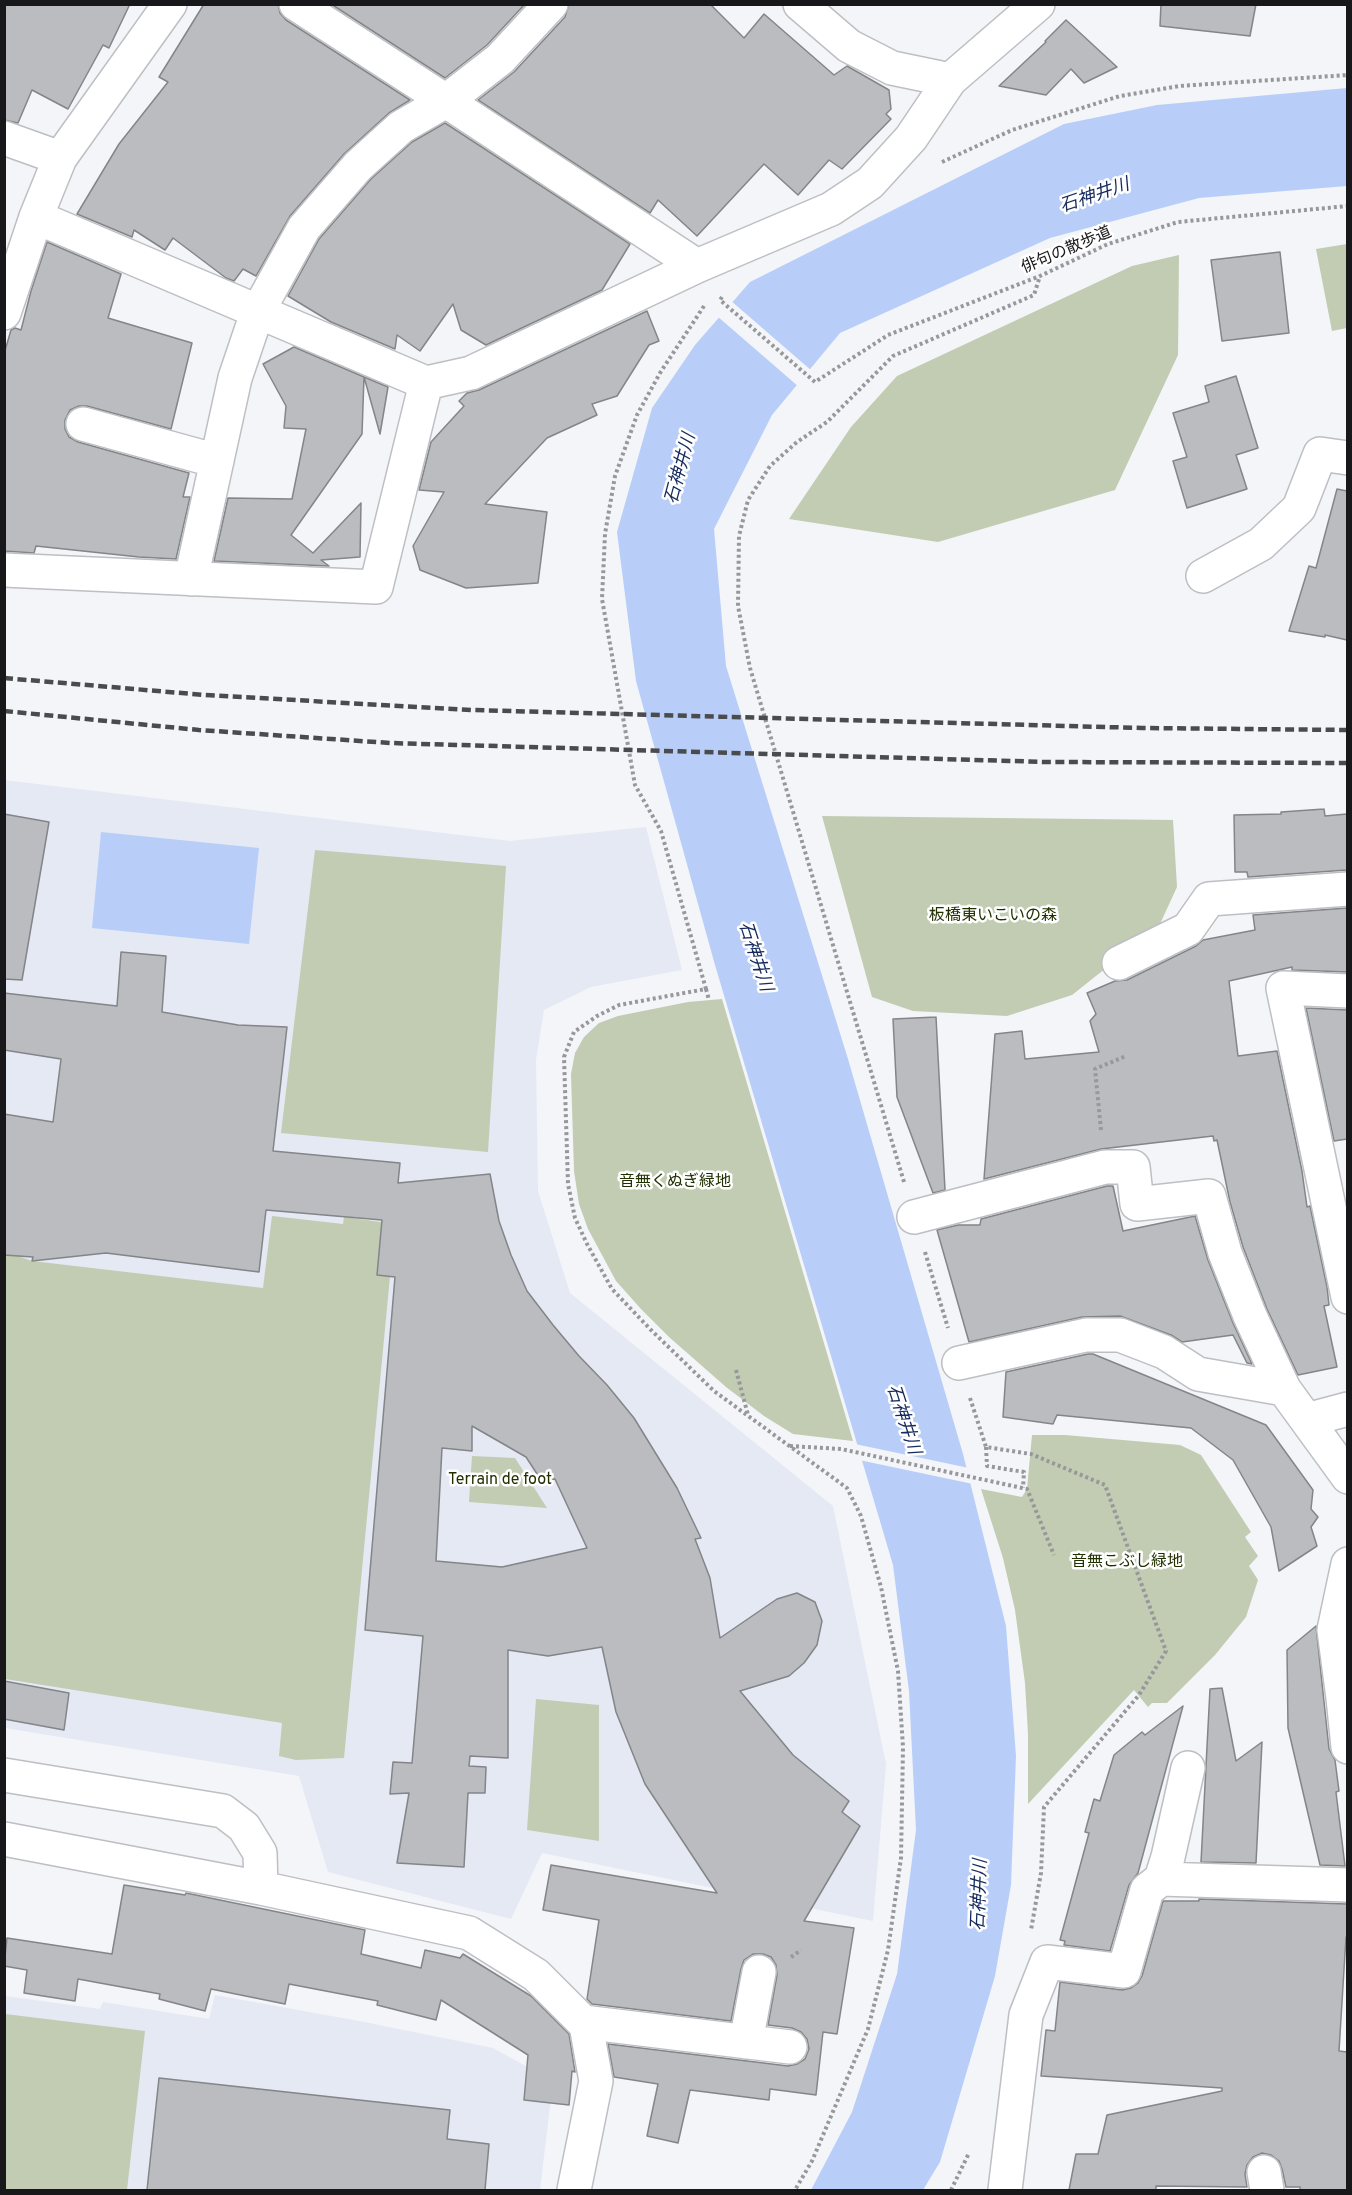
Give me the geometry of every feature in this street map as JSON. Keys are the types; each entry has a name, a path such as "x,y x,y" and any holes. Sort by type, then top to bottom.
{"street":[{"path":"4,313 36,217 60,158 170,4"},
{"path":"296,4 339,16 446,100 697,266"},
{"path":"191,579 235,378 257,313 304,228 358,166 402,127 446,100 500,59 551,4"},
{"path":"800,4 849,46 892,68 950,80"},
{"path":"36,217 426,383 471,373 697,266 831,209 870,183 911,138 950,80 1038,4"},
{"path":"4,138 60,158"},
{"path":"4,570 376,587 426,383"},
{"path":"83,424 217,461"},
{"path":"1203,576 1261,544 1299,508 1320,454 1347,458"},
{"path":"1119,963 1188,929 1209,899 1347,889"},
{"path":"1347,991 1283,988 1347,1297"},
{"path":"914,1217 1105,1167 1133,1167 1137,1204 1209,1196 1225,1253 1250,1316 1284,1389 1347,1477"},
{"path":"959,1363 1086,1335 1119,1335 1164,1352 1198,1374 1284,1389"},
{"path":"1306,1420 1347,1409"},
{"path":"1347,1564 1334,1630 1345,1698 1347,1747"},
{"path":"1005,2190 1026,2015 1047,1962 1124,1971 1147,1890 1161,1879 1168,1857 1188,1768"},
{"path":"4,1775 223,1811 244,1827 260,1853 261,1888"},
{"path":"4,1839 261,1888 469,1933 536,1975 586,2025 596,2081 574,2190"},
{"path":"1161,1879 1347,1885"},
{"path":"746,2042 759,1972"},
{"path":"583,2022 790,2047"}],"path":[{"path":"934,166 1012,130 1120,96 1179,86 1347,75"},
{"name":"俳句の散歩道","path":"720,300 815,382 888,335 1040,276 1108,244 1178,222 1347,206"},
{"path":"1040,276 1034,295 893,356 827,422 797,442 770,466 748,500 739,536 738,606 750,668 914,1217 986,1447 987,1466 1024,1472 1025,1488 1054,1555"},
{"path":"708,298 660,373 637,415 615,476 605,534 602,599 635,785 660,831 709,1000"},
{"path":"706,989 619,1005 597,1016 574,1032 564,1057 568,1184 575,1218 612,1288 651,1330 714,1391 847,1488 861,1516 880,1587 898,1671 903,1747 901,1858 888,1950 868,2029 812,2162 795,2190"},
{"path":"1105,1167 1095,1069 1126,1056"},
{"path":"736,1370 748,1415"},
{"path":"789,1446 841,1449 1025,1488"},
{"path":"986,1447 1031,1454 1105,1485 1166,1651 1139,1695"}],"shaded area":[{"path":"4,780 510,841 646,827 682,970 591,987 544,1010 536,1060 538,1191 570,1293 833,1506 886,1764 873,1921 542,1853 511,1919 328,1872 299,1776 5,1728"},
{"path":"215,1995 493,2048 553,2081 540,2190 5,2190 5,1996 100,2009 103,2002 209,2019"}],"green space":[{"path":"1347,244 1347,328 1332,331 1316,249"},
{"path":"1179,255 1178,355 1115,490 938,542 789,519 851,427 897,376 1132,266"},
{"name":"板橋東いこいの森","path":"822,816 1173,820 1177,887 1159,926 1072,995 1007,1016 913,1011 872,997"},
{"path":"315,850 506,866 488,1152 281,1133"},
{"name":"音無くぬぎ緑地","path":"722,999 853,1441 793,1434 764,1416 726,1387 669,1337 616,1281 588,1229 579,1204 574,1171 571,1074 575,1053 584,1037 599,1023 618,1016 688,1002"},
{"path":"272,1216 343,1224 344,1217 395,1224 344,1758 296,1760 279,1756 282,1723 5,1679 4,1251 32,1261 263,1288"},
{"name":"音無こぶし緑地","path":"1032,1435 1065,1435 1180,1445 1201,1455 1251,1532 1245,1537 1258,1556 1249,1566 1258,1580 1246,1617 1215,1655 1167,1703 1152,1703 1148,1707 1134,1690 1028,1804 1025,1683 1015,1610 1003,1558 981,1489 1022,1497 1027,1489"},
{"name":"Terrain de foot","path":"472,1456 515,1458 547,1508 469,1502"},
{"path":"536,1699 599,1705 599,1841 527,1830"},
{"path":"5,2014 145,2031 127,2190 5,2190"}],"water":[{"name":"石神井川","path":"1347,88 1347,186 1199,198 1050,238 840,333 772,415 714,529 726,666 848,1059 963,1454 1006,1626 1016,1756 1011,1885 995,1976 940,2162 923,2190 811,2190 852,2112 897,1974 916,1830 909,1691 893,1565 715,965 636,681 617,532 652,408 695,345 750,282 1064,124 1157,105"},
{"path":"101,832 259,848 249,944 92,928"}],"pier":[{"path":"730,300 812,371 799,387 717,316"},
{"path":"855,1444 969,1468 973,1484 859,1460"}],"building":[{"path":"4,4 130,4 109,48 103,45 68,109 32,90 18,123 4,120"},
{"path":"204,4 278,4 280,13 286,20 410,100 389,113 344,154 290,216 256,276 243,269 234,281 226,278 173,238 165,250 134,230 132,237 77,214 119,144 168,82 159,77"},
{"path":"331,4 525,4 487,45 445,78"},
{"path":"569,4 710,4 744,38 764,14 834,75 847,66 889,90 891,109 886,114 891,119 842,169 829,160 798,195 764,164 697,236 658,200 650,213 478,100 514,72 565,17"},
{"path":"1161,4 1256,4 1250,36 1160,26"},
{"path":"1066,20 1117,67 1084,83 1071,69 1046,95 999,86 1046,42"},
{"path":"445,123 630,244 602,290 486,345 461,330 453,304 420,351 397,335 395,349 331,322 288,296 319,239 371,179 412,142"},
{"path":"47,242 121,274 108,318 192,343 171,429 87,406 79,406 70,410 65,420 65,429 69,437 78,442 189,473 183,497 190,497 176,559 36,546 34,553 4,551 4,354 11,330 15,328 21,330"},
{"path":"1280,252 1289,333 1222,341 1211,260"},
{"path":"647,311 659,341 649,345 617,396 592,404 597,415 547,438 485,504 547,512 538,583 466,588 420,570 413,546 444,492 419,490 431,442 464,406 459,401 467,393 479,390"},
{"path":"294,347 364,377 362,434 291,535 313,553 361,503 360,557 321,560 329,566 214,561 228,498 292,499 306,429 284,428 286,406 263,364"},
{"path":"1236,376 1258,448 1236,455 1247,489 1187,508 1173,461 1187,457 1173,413 1209,402 1205,386"},
{"path":"364,377 388,387 380,434"},
{"path":"1337,489 1347,491 1347,640 1289,631 1309,566 1316,568"},
{"path":"1324,809 1325,816 1347,814 1347,870 1248,877 1247,872 1235,872 1234,815 1281,814 1281,812"},
{"path":"4,814 49,822 22,980 4,979"},
{"path":"1347,908 1347,972 1292,970 1292,967 1229,981 1238,1056 1277,1051 1302,1171 1307,1207 1310,1206 1327,1287 1329,1305 1324,1306 1337,1367 1298,1375 1267,1309 1243,1247 1230,1202 1217,1140 1214,1141 1213,1136 1101,1149 984,1179 995,1034 1022,1031 1025,1059 1099,1052 1090,1021 1096,1014 1087,993 1115,981 1127,980 1196,946 1203,940 1255,930 1253,915"},
{"path":"121,952 166,956 162,1012 238,1025 287,1027 273,1151 400,1163 398,1183 490,1174 499,1221 527,1291 579,1356 634,1418 677,1488 701,1538 695,1539 710,1578 720,1638 777,1599 797,1593 815,1602 822,1621 817,1645 804,1663 789,1676 740,1691 793,1755 849,1801 842,1812 860,1826 804,1921 854,1928 837,2034 823,2032 816,2095 770,2089 769,2100 690,2090 678,2143 647,2136 658,2084 614,2077 608,2044 788,2066 805,2059 809,2049 807,2039 801,2032 792,2028 768,2025 777,1975 776,1965 771,1957 763,1954 753,1954 744,1960 731,2021 592,2004 587,1999 599,1920 543,1910 551,1865 717,1893 645,1784 616,1712 602,1647 548,1656 508,1650 508,1758 470,1756 469,1766 486,1767 485,1793 468,1793 464,1867 397,1863 409,1793 390,1794 393,1762 412,1763 423,1636 365,1630 395,1277 377,1275 382,1220 266,1210 259,1272 106,1253 32,1261 33,1257 4,1255 4,1114 53,1122 61,1059 4,1050 4,993 117,1006","holes":["472,1426 526,1457 541,1480 555,1479 587,1548 502,1567 436,1561 442,1448 472,1451"]},
{"path":"1306,1008 1347,1010 1347,1139 1334,1141"},
{"path":"936,1017 945,1190 933,1193 897,1097 893,1019"},
{"path":"1113,1186 1123,1231 1195,1216 1208,1260 1252,1364 1247,1363 1233,1335 1182,1342 1171,1335 1120,1316 1082,1317 969,1342 937,1230 958,1225 980,1225 981,1219"},
{"path":"1093,1354 1266,1425 1313,1490 1311,1509 1318,1517 1311,1527 1317,1546 1279,1571 1271,1527 1233,1460 1191,1428 1057,1415 1053,1424 1003,1417 1006,1372"},
{"path":"1316,1626 1329,1749 1335,1760 1339,1791 1336,1792 1345,1866 1320,1865 1288,1728 1287,1650"},
{"path":"4,1681 69,1693 64,1730 4,1719"},
{"path":"1222,1688 1236,1761 1262,1742 1256,1863 1201,1862 1210,1689"},
{"path":"1183,1706 1138,1873 1129,1885 1110,1951 1064,1945 1065,1941 1060,1940 1089,1833 1085,1832 1094,1799 1100,1801 1114,1755 1142,1732 1145,1735"},
{"path":"124,1885 185,1895 186,1893 365,1930 361,1954 421,1968 425,1950 460,1958 463,1954 531,1996 569,2034 575,2072 572,2071 569,2105 524,2100 528,2055 441,2000 436,2020 377,2005 378,2001 289,1984 285,2004 211,1989 205,2011 159,1999 160,1994 78,1979 75,2001 24,1993 27,1970 4,1966 7,1938 112,1954"},
{"path":"1199,1899 1347,1904 1339,2051 1347,2052 1347,2190 1300,2190 1300,2187 1286,2187 1279,2161 1271,2155 1262,2153 1253,2157 1247,2165 1245,2174 1247,2187 1156,2186 1156,2190 1069,2190 1076,2154 1098,2154 1107,2115 1222,2091 1222,2088 1041,2076 1046,2030 1055,2031 1060,1982 1122,1990 1131,1988 1142,1976 1163,1901 1199,1901"},
{"path":"159,2078 450,2110 447,2139 489,2144 485,2190 147,2190"}],"railway":[{"path":"4,678 205,695 471,710 1142,728 1348,730"},
{"path":"4,711 199,730 390,743 1046,762 1348,763"}]}
